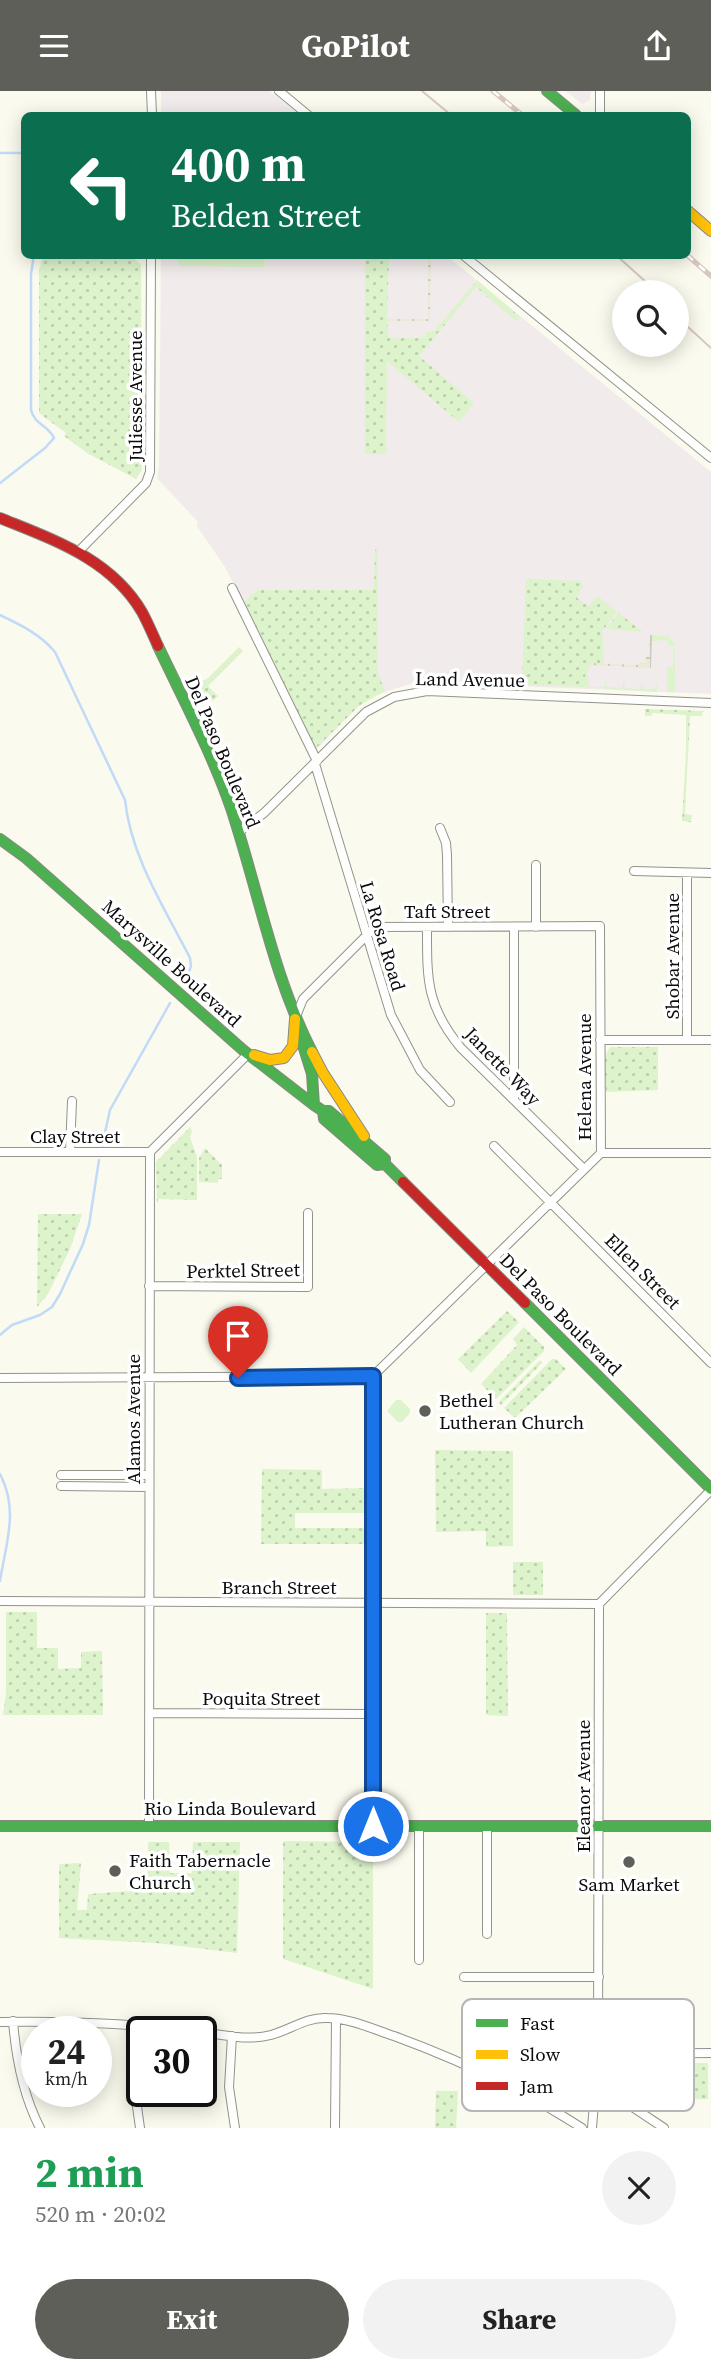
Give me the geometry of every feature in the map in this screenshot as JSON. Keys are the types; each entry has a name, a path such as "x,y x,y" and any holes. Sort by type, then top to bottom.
{"main road":[{"path":"547,91 572,112"},
{"path":"691,214 711,231"},
{"name":"Del Paso Boulevard","path":"0,518 79,551 113,576 141,611 209,755 239,832 295,1019 323,1073 374,1150"},
{"name":"Marysville Boulevard","path":"3,840 248,1053 318,1108 329,1111 385,1159 385,1164 377,1165 324,1119 318,1108"},
{"path":"248,1053 270,1060 284,1058 293,1047 295,1019"},
{"path":"295,1019 312,1074 318,1108"},
{"path":"318,1108 324,1085 323,1073"},
{"name":"Del Paso Boulevard","path":"385,1164 711,1490"},
{"name":"Rio Linda Boulevard","path":"0,1826 711,1826"}],"street":[{"path":"151,91 152,112"},
{"path":"279,91 304,112"},
{"path":"600,91 600,112"},
{"name":"Juliesse Avenue","path":"79,551 146,483 150,472 151,259"},
{"path":"468,259 711,458"},
{"name":"La Rosa Road","path":"232,588 316,763 366,935 399,1034 420,1070 450,1102"},
{"name":"Land Avenue","path":"239,832 256,821 358,720 372,708 394,697 416,692 711,703"},
{"path":"440,828 447,855 448,927"},
{"path":"0,853 3,840"},
{"path":"536,865 536,927"},
{"path":"634,870 711,873"},
{"name":"Shobar Avenue","path":"687,873 687,1040"},
{"name":"Taft Street","path":"366,935 375,927 600,926"},
{"name":"Helena Avenue","path":"373,1376 601,1153 600,926"},
{"name":"Janette Way","path":"427,927 427,974 438,1013 461,1048 584,1169"},
{"path":"514,927 514,1100"},
{"path":"295,1019 303,999 366,935"},
{"path":"600,1040 711,1040"},
{"path":"150,1152 248,1053"},
{"path":"70,1151 72,1101"},
{"path":"494,1146 551,1201"},
{"name":"Clay Street","path":"0,1152 150,1152"},
{"name":"Alamos Avenue","path":"149,1826 150,1152"},
{"path":"601,1153 711,1153"},
{"name":"Ellen Street","path":"551,1201 711,1363"},
{"name":"Perktel Street","path":"149,1286 308,1287 308,1213"},
{"path":"0,1378 373,1376 373,1826"},
{"path":"61,1475 149,1475"},
{"path":"72,1486 73,1475"},
{"path":"61,1486 149,1487"},
{"path":"599,1604 711,1490"},
{"name":"Branch Street","path":"0,1601 599,1604"},
{"name":"Eleanor Avenue","path":"599,1604 599,1999"},
{"name":"Poquita Street","path":"149,1713 373,1714"},
{"path":"419,1826 419,1960"},
{"path":"487,1826 488,1934"},
{"path":"464,1977 599,1977"},
{"path":"335,2128 336,2019"},
{"path":"217,2034 261,2037 307,2021 336,2019 388,2034 462,2063"},
{"path":"13,2021 20,2073 40,2128"},
{"path":"0,2022 126,2024"},
{"path":"232,2036 229,2087 235,2128"},
{"path":"138,2107 141,2128"},
{"path":"554,2111 582,2128"},
{"path":"638,2111 664,2128"}],"shaded area":[{"path":"161,91 270,91 295,112 161,112"},
{"path":"566,91 591,91 590,100 582,104"},
{"path":"161,259 451,259 711,472 711,694 416,682 373,696 355,709 317,749 225,567 196,525 198,522 157,478"},
{"path":"428,259 431,259 430,321 387,321 428,319"},
{"path":"650,635 651,668 590,665 646,663"}],"green space":[{"path":"42,259 134,259 141,264 142,470 136,479 87,453 39,413 39,272"},
{"path":"178,259 264,259 265,267 178,266"},
{"path":"365,259 389,259 389,338 426,338 426,332 434,331 477,280 520,317 516,321 476,287 419,356 474,403 459,422 387,361 386,454 365,454"},
{"path":"378,548 378,674 385,691 360,705 315,749 243,603 257,590 374,590 375,550"},
{"path":"526,579 580,581 583,585 577,598 588,606 598,596 617,612 602,631 604,663 586,663 585,687 522,685"},
{"path":"619,613 643,632 606,629"},
{"path":"652,635 668,636 675,644 675,692 667,692 667,667 673,667 674,645 668,645 668,640 652,641"},
{"path":"239,647 243,651 208,686 218,696 214,700 200,703 191,684 207,679"},
{"path":"586,663 590,663 587,672 589,687 604,687 606,681 607,687 622,688 624,681 625,688 640,689 642,682 643,689 655,689 657,683 657,692 585,687"},
{"path":"645,709 703,711 702,716 690,716 685,814 692,815 691,822 682,821 686,715 653,713 651,716 645,716"},
{"path":"610,1047 658,1047 658,1090 606,1092 604,1058"},
{"path":"190,1127 190,1137 197,1157 197,1200 158,1199 157,1204 156,1162"},
{"path":"205,1148 222,1165 222,1179 218,1179 218,1183 199,1182 199,1158"},
{"path":"38,1214 82,1214 70,1249 48,1294 37,1307"},
{"path":"507,1311 519,1322 471,1373 458,1359"},
{"path":"524,1327 544,1347 544,1351 496,1399 481,1384 517,1345 513,1339"},
{"path":"552,1359 556,1359 566,1369 515,1418 504,1408"},
{"path":"540,1360 542,1363 501,1405 499,1402"},
{"path":"396,1400 401,1400 410,1409 402,1422 398,1422 387,1411"},
{"path":"435,1450 513,1451 513,1546 486,1547 486,1531 436,1532"},
{"path":"262,1469 322,1470 322,1489 367,1488 366,1513 295,1513 295,1528 367,1528 367,1544 261,1544"},
{"path":"513,1562 543,1562 543,1595 513,1595"},
{"path":"6,1612 37,1612 37,1648 58,1648 58,1669 81,1668 81,1652 102,1651 103,1715 3,1715 6,1692"},
{"path":"486,1613 507,1613 508,1716 486,1715"},
{"path":"283,1841 373,1842 373,1989 283,1959"},
{"path":"148,1842 169,1842 170,1873 192,1873 193,1842 240,1842 237,1953 156,1943 59,1938 59,1864 81,1863 77,1910 87,1910 88,1894 147,1890"},
{"path":"694,2063 708,2063 708,2099 694,2099"},
{"path":"436,2091 458,2091 456,2128 435,2128"}],"waterway":[{"path":"0,153 21,153"},
{"path":"0,483 54,438 35,419 31,410 31,274 33,259"},
{"path":"0,615 37,635 55,652 125,800 128,821 141,862 190,958 191,966 186,980"},
{"path":"102,1146 110,1110 170,1003"},
{"path":"0,1335 12,1325 40,1315 52,1307 60,1294 89,1225 99,1160"},
{"path":"0,1474 6,1487 10,1514 0,1581"}],"tram line":[{"path":"422,91 447,112"},
{"path":"620,259 644,280"},
{"path":"689,328 711,348"}],"railway":[{"path":"493,91 518,112"},
{"path":"691,258 711,276"}],"traffic: fast":[{"path":"547,91 572,112"},
{"path":"158,646 206,747 231,808 276,963 298,1023 312,1052"},
{"path":"0,839 26,858 243,1050 314,1105 323,1111 329,1111 385,1159 385,1164 403,1182"},
{"path":"302,1042 312,1074 314,1105"},
{"path":"323,1111 324,1119 377,1165 385,1164"},
{"path":"525,1303 711,1489"},
{"path":"0,1826 711,1826"}],"traffic: slow":[{"path":"691,214 711,231"},
{"path":"254,1055 270,1060 284,1058 293,1046 295,1019"},
{"path":"312,1052 364,1136"}],"traffic: jam":[{"path":"0,518 60,543 98,565 129,594 142,612 158,646"},
{"path":"403,1182 525,1303"}],"place":[{"name":"Bethel Lutheran Church","path":"425,1411"},
{"name":"Sam Market","path":"629,1862"},
{"name":"Faith Tabernacle Church","path":"115,1871"}],"route":[{"path":"238,1378 373,1376 373,1826"}]}
